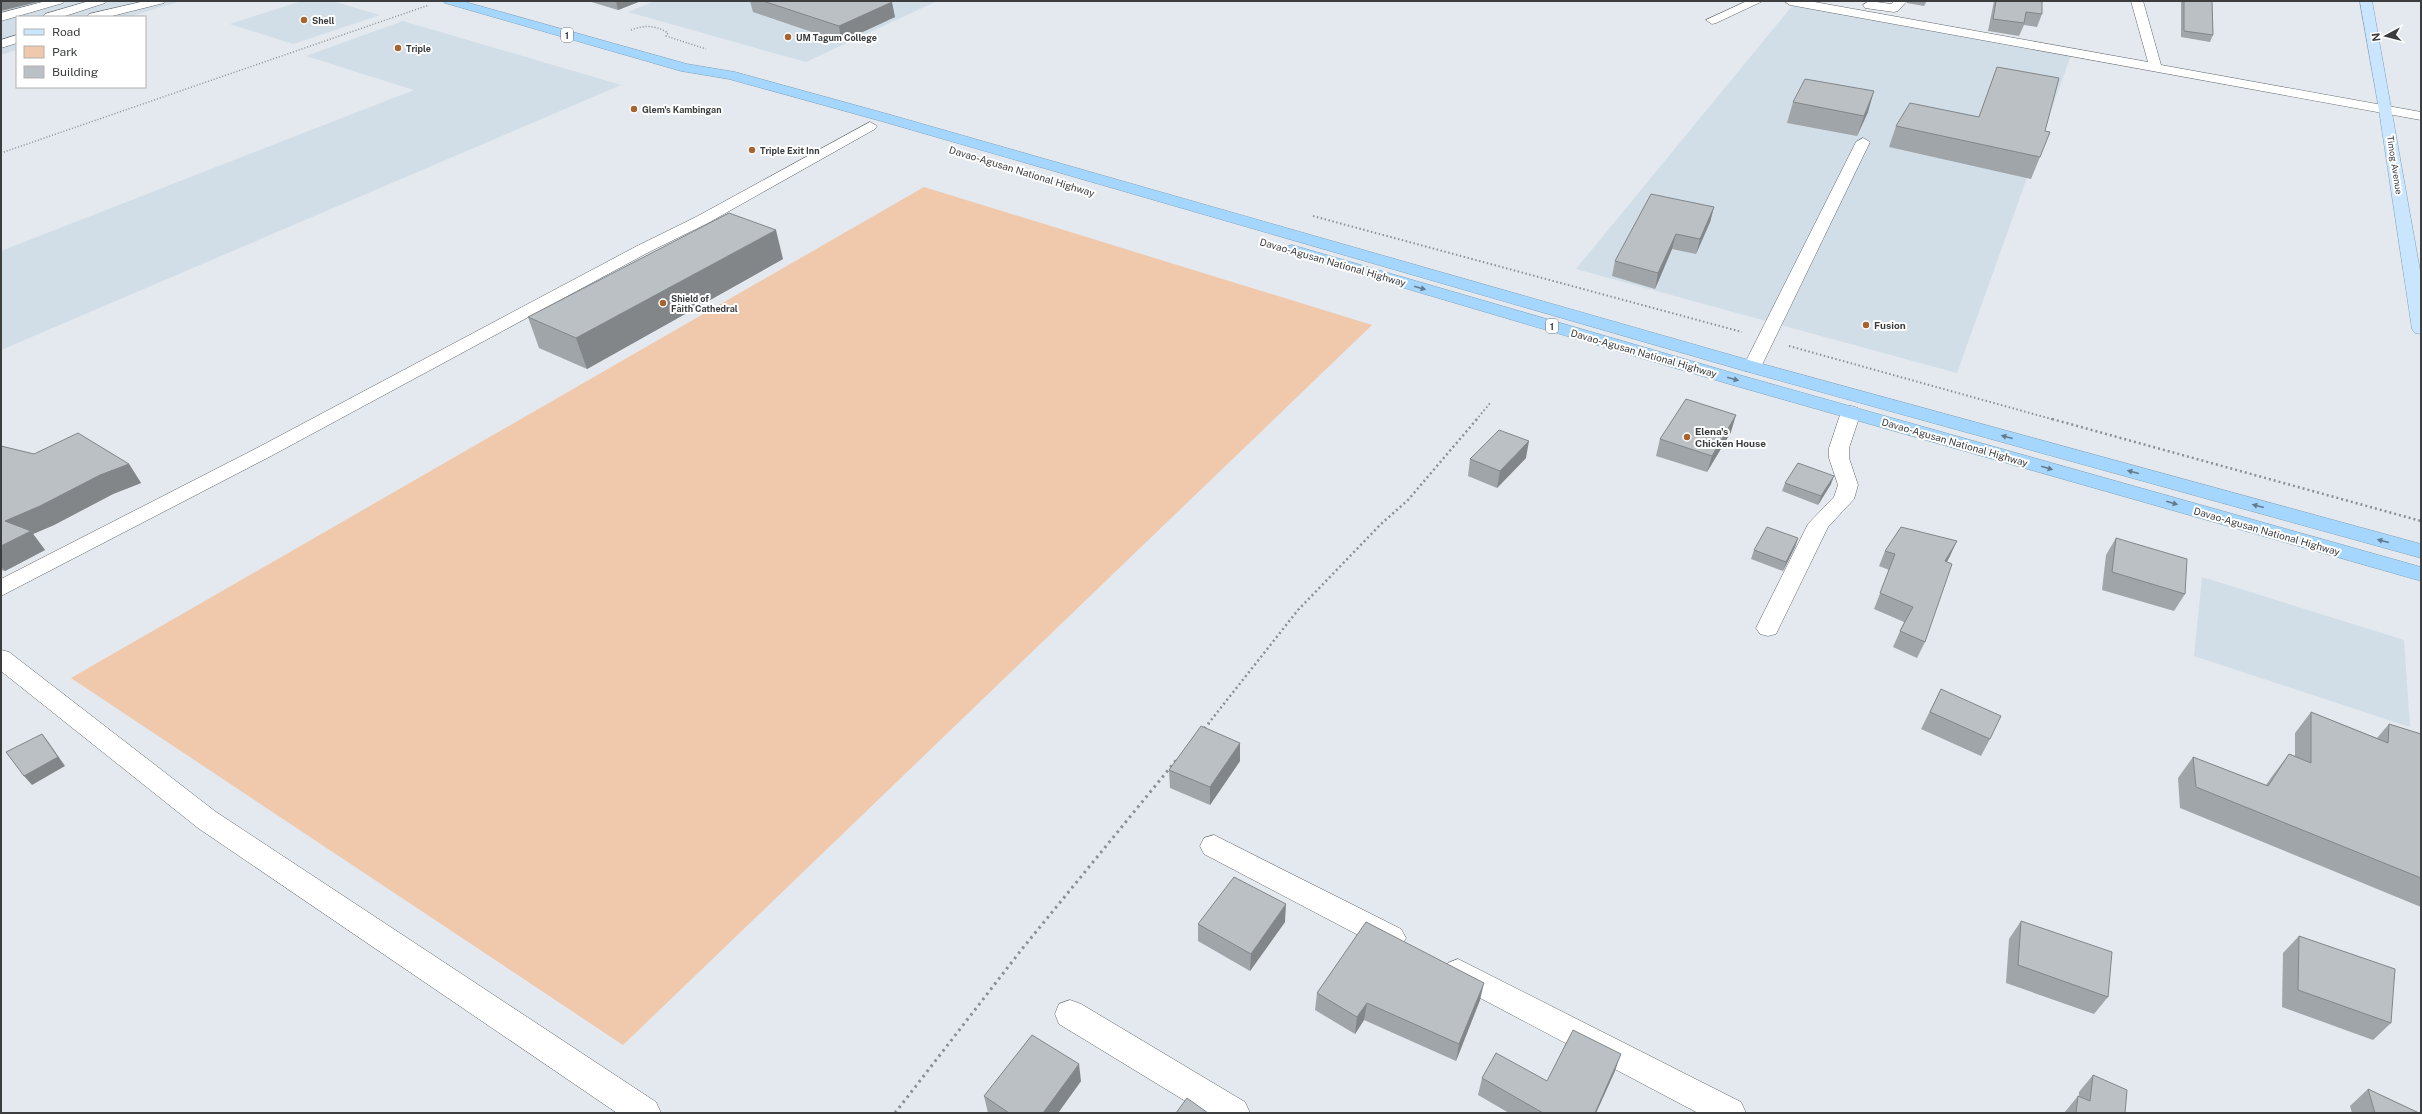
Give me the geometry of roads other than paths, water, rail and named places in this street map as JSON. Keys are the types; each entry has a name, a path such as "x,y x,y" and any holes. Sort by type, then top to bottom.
{"highway":[{"name":"Davao-Agusan National Highway","path":"449,1 686,68 730,75 939,139 1855,404 2421,574"},
{"name":"Davao-Agusan National Highway","path":"686,68 715,84 870,126 939,139 1752,367 1855,404 2421,552"}],"main road":[{"name":"Timog Avenue","path":"2366,1 2416,272 2421,329"}],"street":[{"path":"1,17 59,1"},
{"path":"52,16 101,1"},
{"path":"97,16 160,1"},
{"path":"1712,20 1757,1"},
{"path":"1790,1 1863,9 2421,116"},
{"path":"1853,1 1863,9 1894,8 1900,1"},
{"path":"2138,1 2155,66"},
{"path":"1,44 16,40"},
{"path":"1,588 264,452 643,249 702,220 870,126"},
{"path":"1752,367 1863,142"},
{"path":"1768,628 1819,524 1844,499 1848,485 1839,458 1839,448 1855,404"},
{"path":"1,658 207,820 645,1113"},
{"path":"1214,846 1730,1113"},
{"path":"1070,1014 1234,1113"}],"place":[{"name":"Shell","path":"304,20"},
{"name":"UM Tagum College","path":"788,37"},
{"name":"Triple","path":"398,48"},
{"name":"Glem's Kambingan","path":"634,109"},
{"name":"Triple Exit Inn","path":"752,150"},
{"name":"Shield of Faith Cathedral","path":"663,303"},
{"name":"Fusion","path":"1866,325"},
{"name":"Elena's Chicken House","path":"1687,437"}]}
